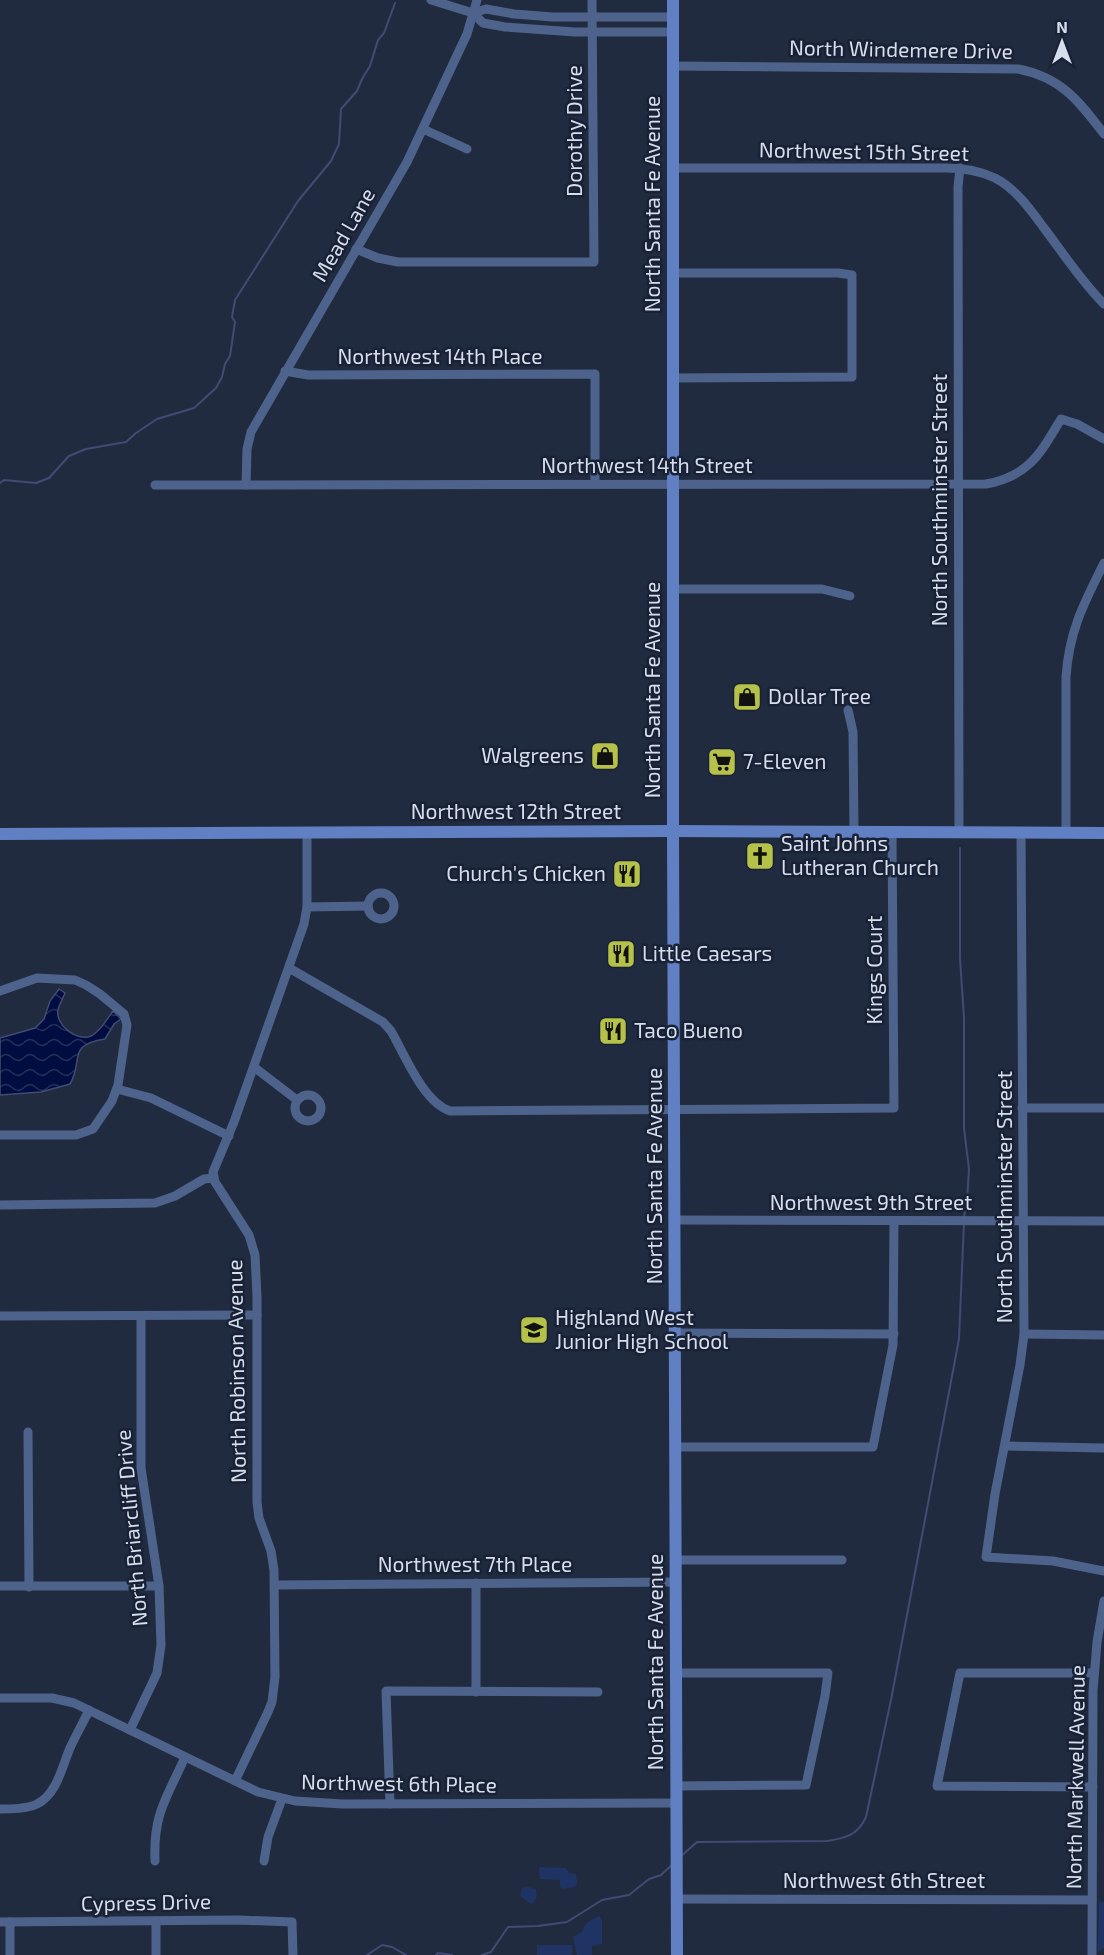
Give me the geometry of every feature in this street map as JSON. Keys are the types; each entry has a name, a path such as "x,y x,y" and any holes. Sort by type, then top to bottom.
{"main road":[{"name":"North Santa Fe Avenue","path":"673,0 672,484 677,1955"},
{"name":"Northwest 12th Street","path":"0,834 673,831 1104,833"}],"street":[{"path":"431,0 473,13 483,23 506,27 592,32 673,32"},
{"name":"Mead Lane","path":"246,485 248,440 285,371 407,162 467,34 477,0"},
{"name":"Dorothy Drive","path":"356,249 378,258 398,262 594,262 592,0"},
{"path":"473,13 486,9 531,16 673,17"},
{"name":"North Windemere Drive","path":"673,66 1018,69 1042,76 1065,89 1077,100 1104,134"},
{"path":"423,129 467,150"},
{"name":"Northwest 15th Street","path":"673,168 960,168 995,178 1015,193 1087,286 1104,304"},
{"name":"North Southminster Street","path":"959,832 958,187 960,168"},
{"path":"673,273 838,273 852,275 852,377 673,378"},
{"name":"Northwest 14th Place","path":"285,371 308,375 595,374 595,484"},
{"name":"Northwest 14th Street","path":"155,485 996,482 1019,473 1040,454 1061,419 1077,424 1104,439"},
{"path":"1066,833 1068,652 1076,622 1104,563"},
{"path":"673,589 822,589 850,596"},
{"path":"848,710 853,732 854,831"},
{"path":"0,1205 154,1203 175,1196 204,1179 213,1178 215,1167 229,1136 304,924 307,907 307,832"},
{"name":"Kings Court","path":"674,1109 894,1108 892,832"},
{"name":"North Southminster Street","path":"1021,832 1024,1334 986,1557 1053,1560 1104,1571"},
{"path":"307,907 368,906"},
{"path":"289,968 383,1022 391,1031 428,1096 444,1109 455,1112 674,1109"},
{"path":"0,991 37,978 75,980 92,989 116,1007 124,1014 127,1025 117,1089 93,1129 85,1133 0,1135"},
{"path":"254,1067 297,1100"},
{"path":"117,1089 151,1098 229,1136"},
{"path":"1022,1108 1104,1108"},
{"name":"North Robinson Avenue","path":"213,1178 249,1235 253,1247 257,1315 257,1502 271,1551 275,1585 275,1677 272,1702 235,1781"},
{"name":"Northwest 9th Street","path":"674,1220 1104,1221"},
{"path":"675,1447 873,1447 894,1334 894,1221"},
{"path":"0,1316 257,1315"},
{"name":"North Briarcliff Drive","path":"130,1730 159,1667 159,1586 141,1468 141,1316"},
{"path":"675,1333 894,1334"},
{"path":"1024,1334 1104,1335"},
{"path":"28,1432 29,1587"},
{"path":"1005,1446 1104,1448"},
{"path":"675,1560 842,1560"},
{"name":"Northwest 7th Place","path":"275,1585 676,1582"},
{"path":"476,1583 476,1692"},
{"path":"0,1586 159,1586"},
{"name":"North Markwell Avenue","path":"1092,1955 1094,1673 1104,1601"},
{"path":"676,1673 828,1673 806,1785 676,1786"},
{"path":"1093,1787 937,1786 960,1673 1094,1673"},
{"path":"390,1804 386,1691 598,1692"},
{"name":"Northwest 6th Place","path":"0,1698 63,1699 258,1792 282,1799 320,1804 676,1803"},
{"path":"0,1809 27,1807 46,1798 57,1781 89,1710"},
{"path":"155,1861 155,1837 161,1806 185,1757"},
{"path":"264,1861 268,1837 282,1799"},
{"path":"1092,1843 1104,1843"},
{"name":"Northwest 6th Street","path":"677,1899 1092,1900"},
{"name":"Cypress Drive","path":"5,1922 267,1920 292,1922 293,1955"},
{"path":"156,1921 156,1955"},
{"path":"5,1922 10,1955"}],"shaded area":[{"path":"539,1867 566,1868 569,1873 576,1874 577,1883 575,1887 562,1889 560,1880 540,1879"},
{"path":"522,1888 536,1889 536,1899 531,1904 520,1896"},
{"path":"1099,1902 1104,1902 1104,1948 1098,1952"},
{"path":"599,1916 602,1920 602,1944 592,1946 592,1955 577,1955 573,1937 583,1931 588,1922"},
{"path":"537,1945 572,1945 572,1955 537,1955"}],"water":[{"path":"59,989 65,993 59,1008 60,1021 68,1031 80,1037 94,1034 113,1011 121,1019 114,1024 105,1039 85,1045 80,1050 70,1084 41,1092 0,1095 0,1038 35,1028 44,1019 50,1001"}],"waterway":[{"path":"0,483 4,480 36,483 49,478 69,456 86,449 126,442 157,419 194,408 216,388 230,356 235,322 232,317 235,300 298,201 331,161 339,144 341,109 357,91 370,66 378,40 384,33 395,3"},
{"path":"960,848 964,1128 969,1169 964,1216"},
{"path":"681,1856 697,1842 834,1840 855,1832 866,1817 891,1700 959,1339 964,1222"},
{"path":"482,1955 491,1952 508,1927 567,1922 602,1900 629,1895 649,1879 661,1875 673,1864"},
{"path":"367,1955 382,1945 392,1947 406,1955"},
{"path":"436,1955 438,1953 452,1955"}],"place":[{"name":"Dollar Tree","path":"747,697"},
{"name":"Walgreens","path":"605,756"},
{"name":"7-Eleven","path":"722,762"},
{"name":"Saint Johns Lutheran Church","path":"760,856"},
{"name":"Church's Chicken","path":"627,874"},
{"name":"Little Caesars","path":"621,954"},
{"name":"Taco Bueno","path":"613,1031"},
{"name":"Highland West Junior High School","path":"534,1330"}]}
